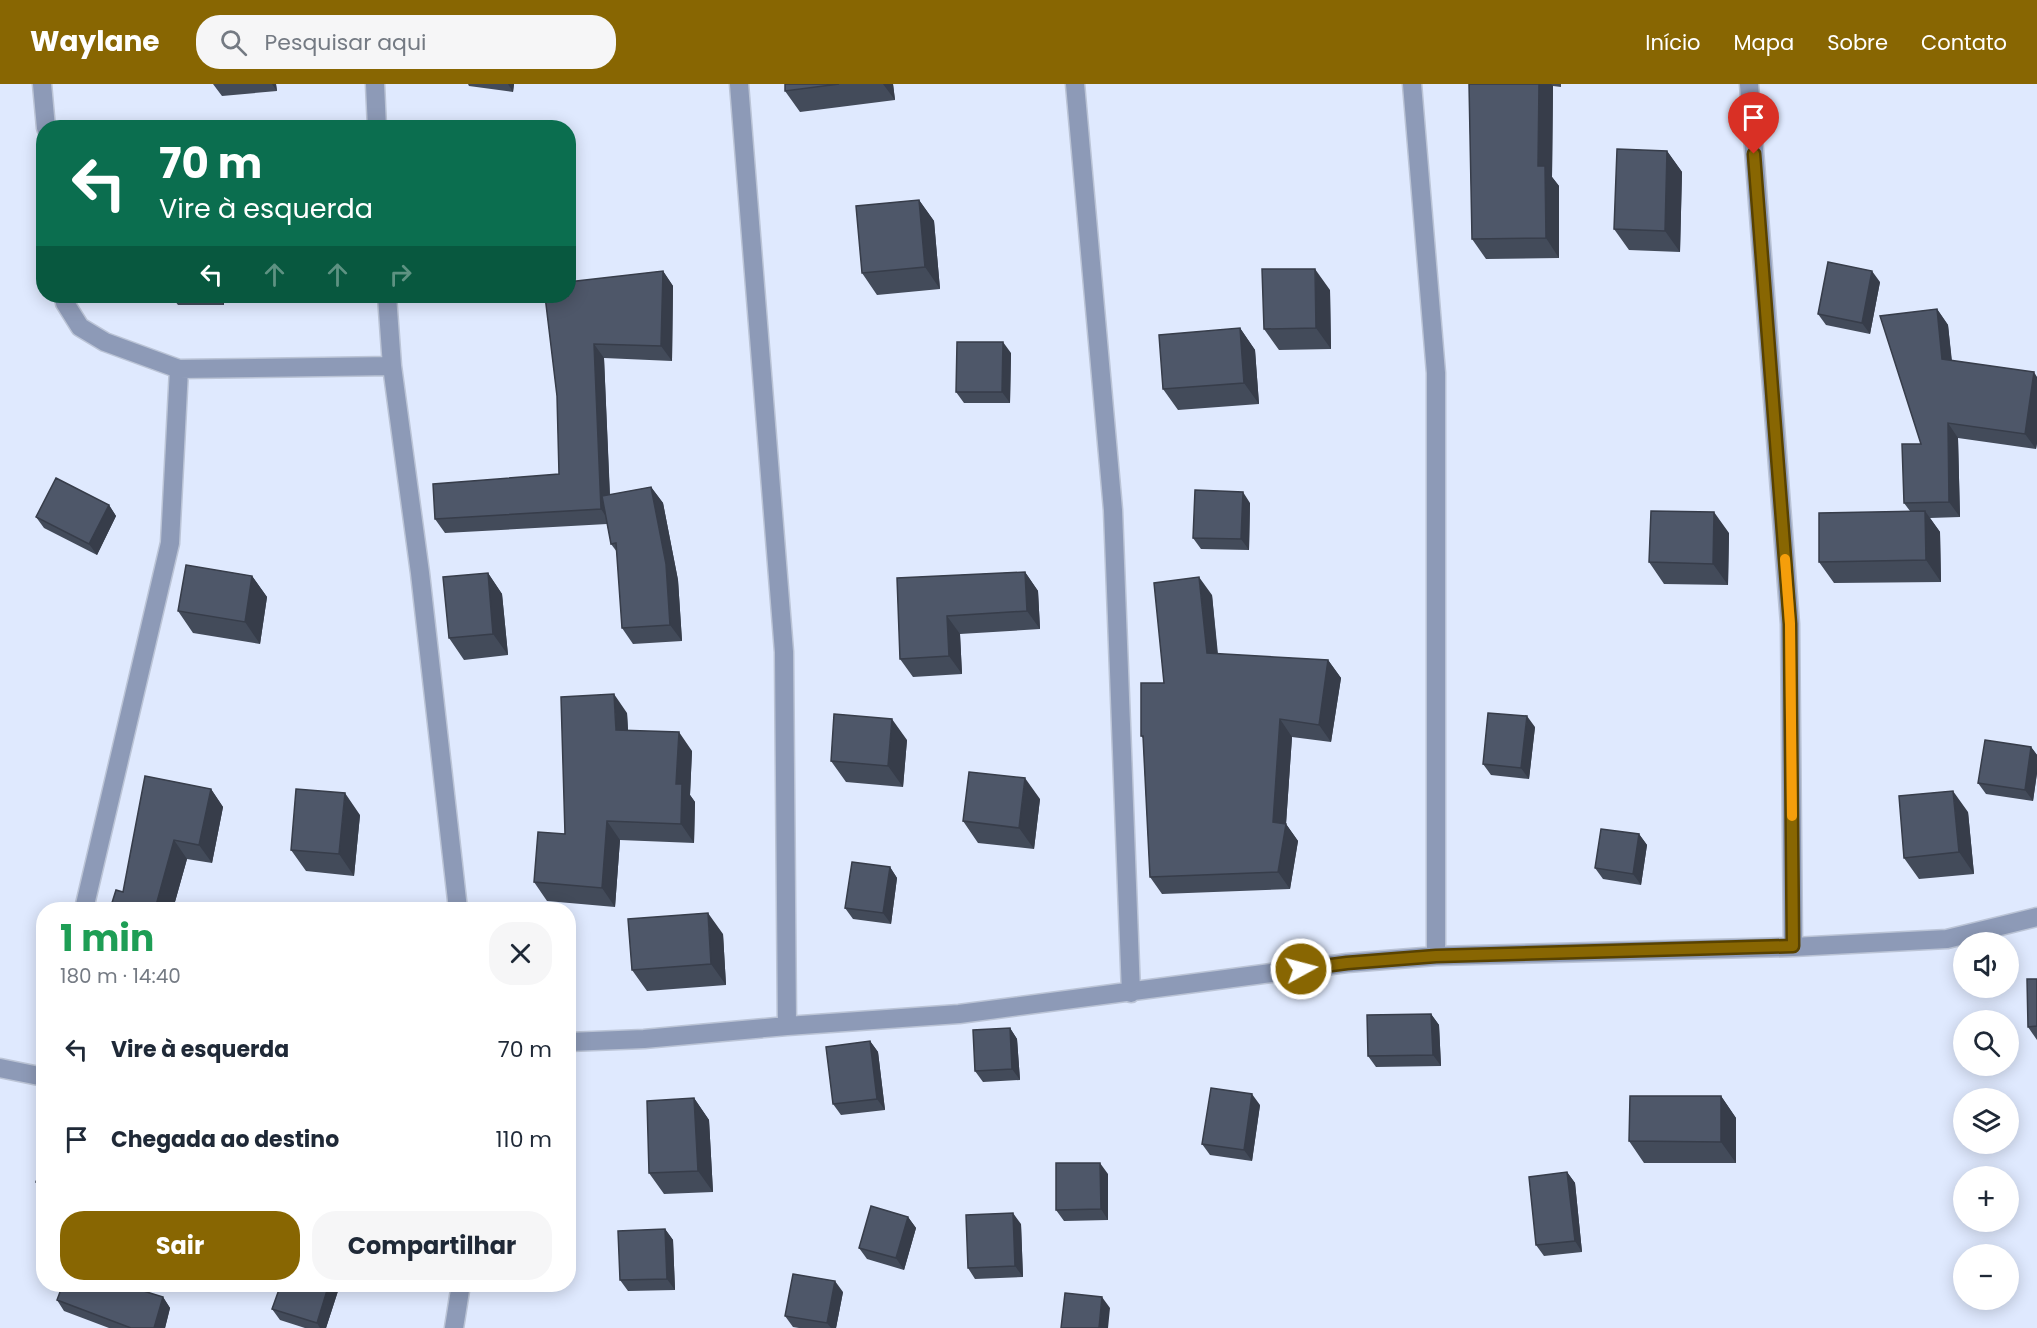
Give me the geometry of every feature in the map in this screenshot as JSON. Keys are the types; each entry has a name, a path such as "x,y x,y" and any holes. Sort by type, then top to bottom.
{"street":[{"path":"42,84 45,120"},
{"path":"375,84 377,120"},
{"path":"739,84 784,652 787,1026"},
{"path":"1075,84 1113,510 1131,993"},
{"path":"1412,84 1436,373 1436,956"},
{"path":"1749,84 1790,624 1793,946"},
{"path":"65,303 80,327 105,342 179,369 392,366"},
{"path":"388,303 392,366 420,573 457,902"},
{"path":"86,902 170,543 179,369"},
{"path":"576,1042 644,1039 959,1014 1347,963 1436,956 1793,946 1947,939 2037,917"},
{"path":"0,1068 36,1075"},
{"path":"454,1328 460,1292"}],"building":[{"path":"785,84 839,84 785,91"},
{"path":"1469,84 1539,84 1538,166 1545,166 1546,238 1472,239"},
{"path":"1617,149 1667,151 1665,231 1614,229"},
{"path":"919,200 925,267 862,273 856,206"},
{"path":"1828,262 1872,271 1862,323 1818,314"},
{"path":"1262,269 1315,269 1316,328 1264,329"},
{"path":"663,271 661,346 594,344 601,509 435,519 433,484 559,474 557,396 546,303 576,303 576,281"},
{"path":"1937,309 1942,359 2034,372 2025,434 1948,423 1949,502 1904,503 1902,444 1921,444 1880,316"},
{"path":"1240,328 1244,383 1163,389 1159,335"},
{"path":"957,342 1003,342 1002,392 956,392"},
{"path":"56,478 109,505 89,544 36,517"},
{"path":"651,487 666,564 670,625 622,628 616,543 611,544 602,496"},
{"path":"1195,490 1243,492 1241,539 1193,538"},
{"path":"1651,511 1714,512 1713,564 1649,562"},
{"path":"1925,511 1926,560 1819,562 1819,513"},
{"path":"186,565 252,576 245,622 178,611"},
{"path":"1025,572 1027,611 947,616 949,656 900,659 897,578"},
{"path":"488,573 493,634 449,638 443,577"},
{"path":"1199,577 1207,653 1328,660 1319,725 1280,719 1273,822 1286,824 1278,872 1150,877 1143,736 1141,736 1141,683 1164,683 1154,583"},
{"path":"614,694 616,730 679,732 676,784 682,784 681,824 607,821 602,888 534,882 538,832 565,834 561,697"},
{"path":"1488,713 1527,716 1521,768 1483,764"},
{"path":"834,714 892,719 888,766 831,761"},
{"path":"1985,740 2031,747 2025,790 1978,783"},
{"path":"969,772 1025,778 1019,828 963,821"},
{"path":"145,776 211,789 199,845 174,840 157,902 112,902 116,890 123,892"},
{"path":"296,789 345,793 339,854 291,850"},
{"path":"1953,791 1959,852 1904,858 1899,796"},
{"path":"1601,829 1639,834 1633,874 1595,868"},
{"path":"852,862 890,867 883,913 845,908"},
{"path":"708,913 711,964 632,970 628,919"},
{"path":"2027,979 2037,979 2037,1026 2028,1027"},
{"path":"1431,1014 1433,1055 1368,1056 1367,1015"},
{"path":"1010,1028 1012,1069 975,1071 973,1030"},
{"path":"870,1041 877,1099 833,1104 826,1047"},
{"path":"1211,1088 1252,1094 1244,1150 1202,1144"},
{"path":"1630,1096 1721,1096 1721,1142 1629,1141"},
{"path":"694,1098 698,1171 649,1173 647,1101"},
{"path":"1056,1163 1100,1163 1101,1209 1056,1210"},
{"path":"1567,1172 1575,1241 1536,1245 1529,1177"},
{"path":"871,1206 908,1217 896,1258 859,1248"},
{"path":"1013,1213 1015,1266 968,1268 966,1215"},
{"path":"665,1229 667,1279 620,1280 618,1231"},
{"path":"793,1274 835,1281 827,1323 785,1316"},
{"path":"60,1292 147,1292 163,1297 154,1328 131,1328 57,1300"},
{"path":"278,1292 327,1292 317,1323 272,1309"},
{"path":"1065,1293 1102,1297 1099,1328 1061,1328"}],"slow traffic":[{"path":"1785,559 1790,624 1792,816"}],"route":[{"path":"1301,969 1436,956 1793,946 1790,624 1754,154"}]}
